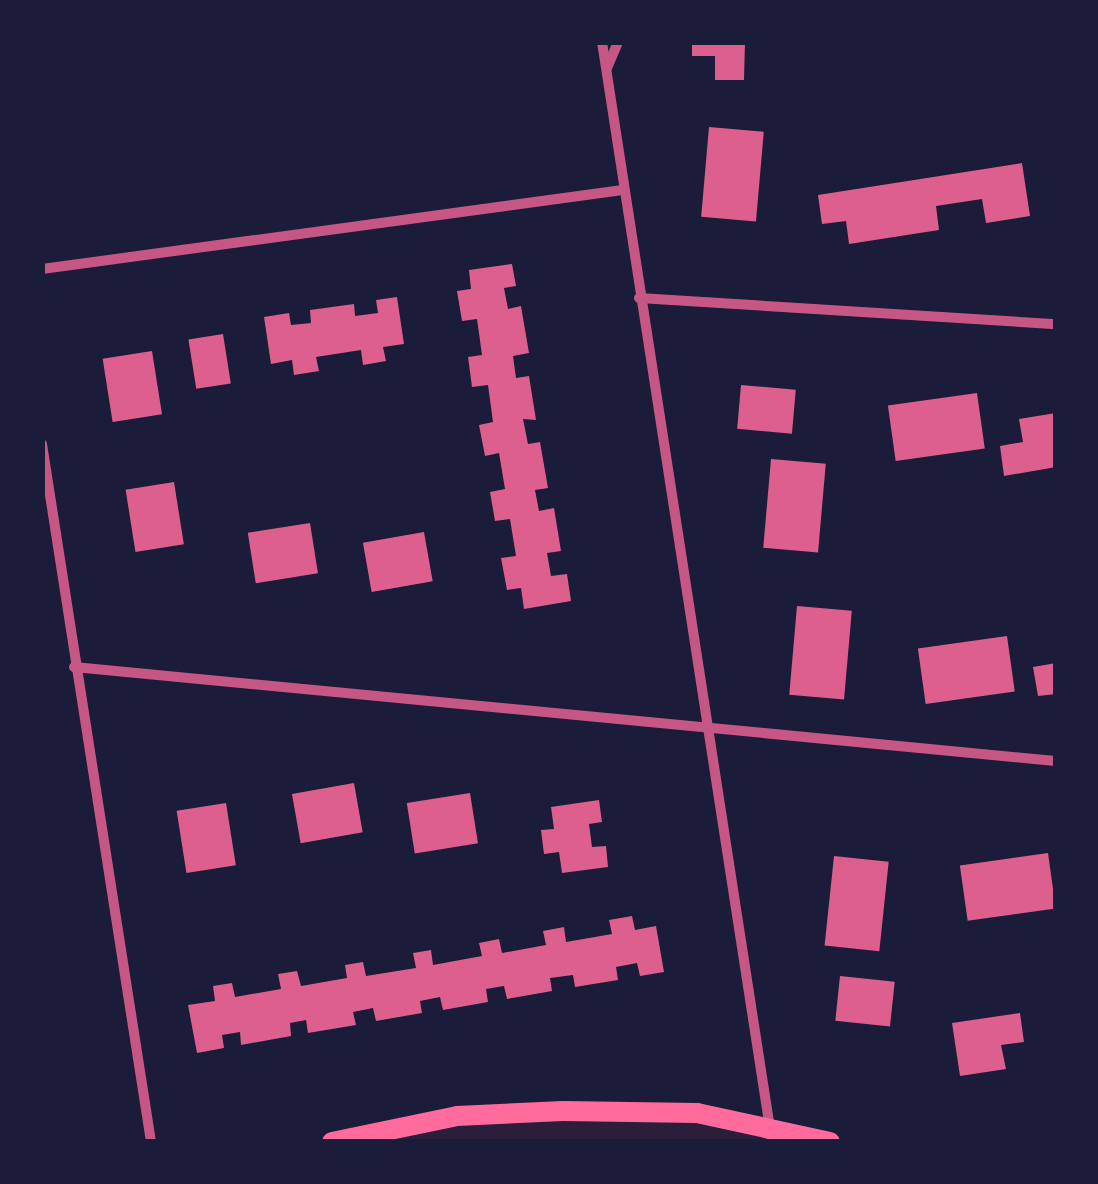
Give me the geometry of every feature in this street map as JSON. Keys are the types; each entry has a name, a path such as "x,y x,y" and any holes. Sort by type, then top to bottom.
{"main road":[{"path":"332,1142 456,1116 563,1111 697,1113 771,1135 830,1142"}],"street":[{"path":"602,42 771,1135"},
{"path":"606,69 618,42"},
{"path":"42,269 623,190"},
{"path":"639,298 1056,324"},
{"path":"42,444 150,1142"},
{"path":"74,666 1056,761"}],"shaded area":[{"path":"697,1113 830,1142 332,1142 457,1116"}],"building":[{"path":"692,42 745,42 744,80 715,80 715,56 692,56"},
{"path":"709,127 764,132 756,221 701,217"},
{"path":"1022,163 1030,216 986,223 982,199 936,206 939,230 849,244 846,221 822,224 818,195"},
{"path":"512,264 516,286 504,288 508,309 521,306 529,353 513,356 516,378 529,376 536,420 523,419 528,444 540,442 548,488 535,490 539,511 554,508 561,551 547,553 551,576 567,574 571,601 524,609 521,588 507,590 501,558 516,556 510,519 495,521 490,492 505,489 499,453 485,456 479,425 493,422 488,385 472,387 468,357 482,355 477,319 462,321 457,291 471,289 469,270"},
{"path":"397,297 404,344 383,347 386,361 363,365 361,350 316,357 319,371 294,375 292,360 271,364 264,317 289,313 291,325 311,323 310,310 354,304 355,316 378,313 376,300"},
{"path":"223,334 231,383 196,389 188,339"},
{"path":"152,351 162,414 113,422 103,359"},
{"path":"741,385 796,390 792,434 737,429"},
{"path":"977,393 985,448 896,461 888,406"},
{"path":"1056,413 1056,467 1004,476 1000,446 1023,442 1019,419"},
{"path":"771,459 826,464 818,552 763,548"},
{"path":"174,482 184,544 135,552 126,490"},
{"path":"310,523 318,573 256,583 248,533"},
{"path":"424,532 433,581 372,592 363,543"},
{"path":"797,606 852,611 844,699 789,695"},
{"path":"1007,636 1015,691 926,704 918,649"},
{"path":"1056,663 1056,694 1038,696 1033,667"},
{"path":"354,783 363,832 301,843 292,794"},
{"path":"470,793 478,843 415,853 407,803"},
{"path":"599,800 602,822 589,824 592,847 606,846 608,867 562,873 559,852 544,854 541,830 554,829 551,807"},
{"path":"226,803 236,865 186,873 177,811"},
{"path":"1048,853 1056,908 968,921 960,865"},
{"path":"834,856 889,862 879,951 825,946"},
{"path":"632,916 635,930 656,926 664,972 640,976 637,963 616,967 618,980 575,987 573,975 550,978 552,991 507,999 504,986 486,989 488,1002 443,1010 440,997 420,1001 422,1013 376,1021 373,1008 353,1012 356,1025 308,1033 306,1020 290,1023 291,1036 241,1045 240,1032 222,1035 224,1048 197,1053 188,1005 215,1001 213,986 232,983 235,997 281,989 278,974 297,971 301,986 347,978 345,965 363,962 366,976 416,968 413,953 431,950 433,965 482,956 479,943 499,939 502,953 546,945 543,931 564,927 566,942 612,934 609,920"},
{"path":"840,976 895,982 890,1027 835,1021"},
{"path":"1020,1013 1024,1042 1001,1045 1006,1069 960,1076 952,1023"}]}
